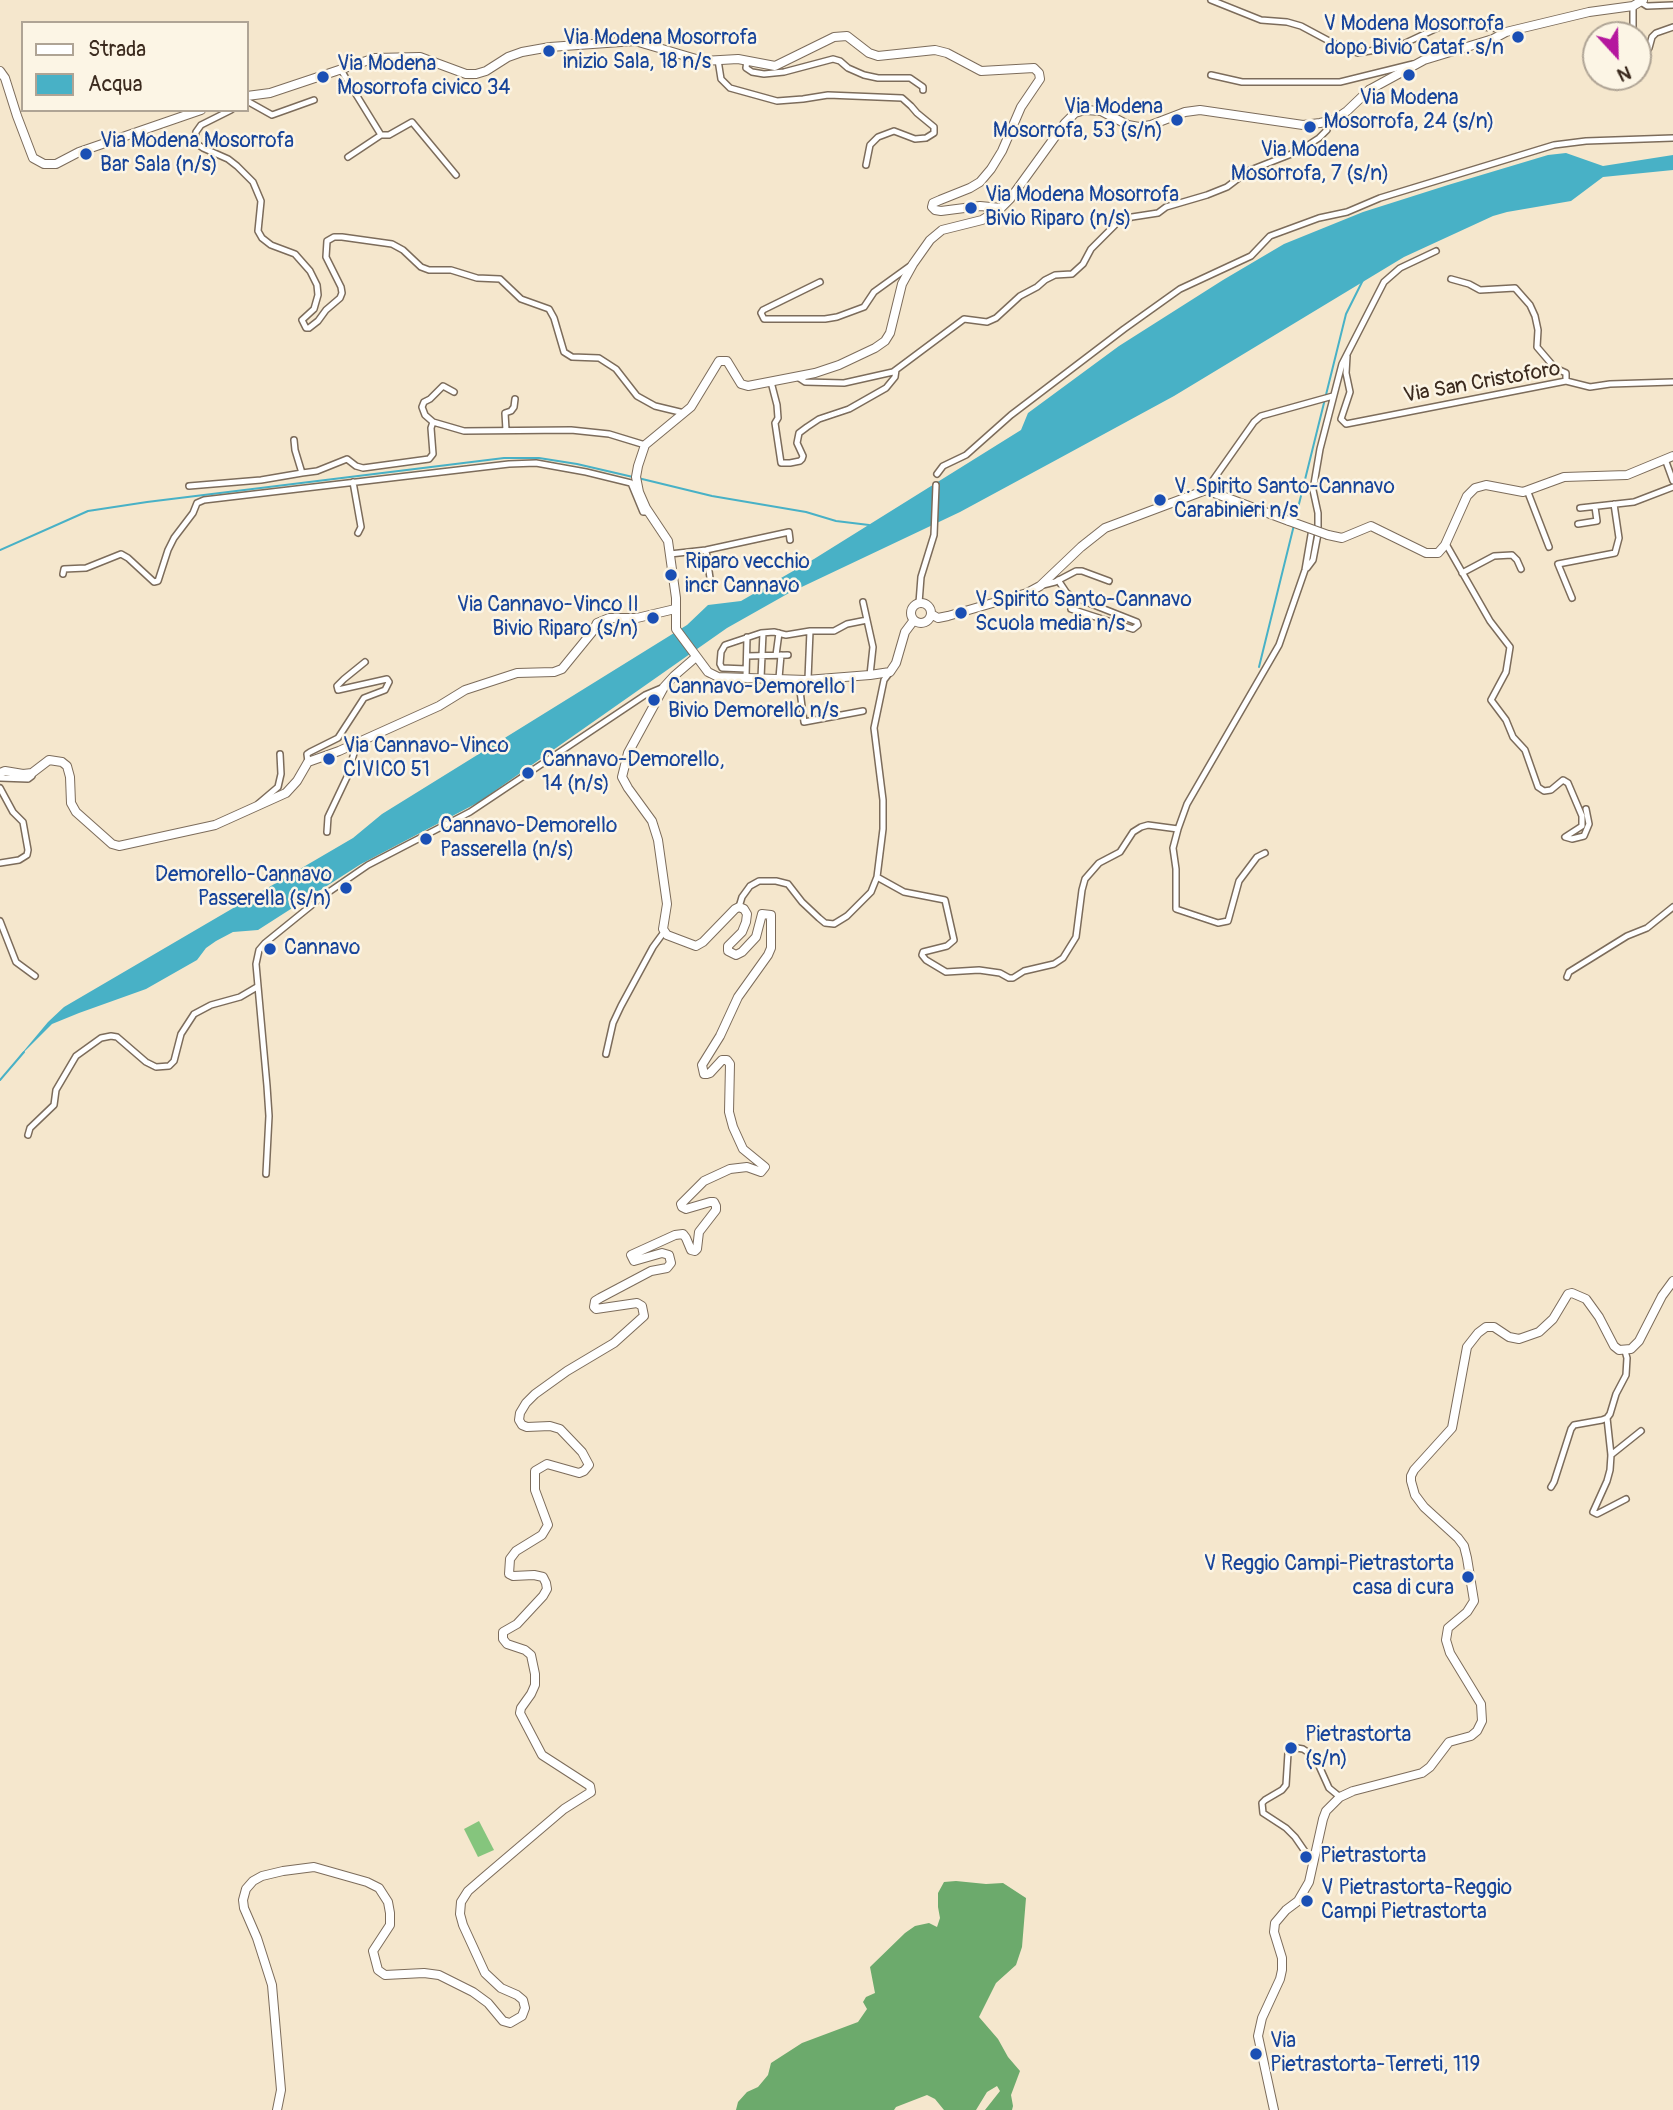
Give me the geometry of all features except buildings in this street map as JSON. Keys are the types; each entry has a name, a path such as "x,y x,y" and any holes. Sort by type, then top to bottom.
{"street":[{"path":"1211,0 1261,20 1301,26 1344,50 1358,52 1399,46 1448,23 1501,29 1506,32"},
{"path":"1636,21 1639,2"},
{"path":"1211,75 1242,82 1340,82 1423,61 1493,39 1506,32 1589,12 1639,2 1647,6 1673,5"},
{"path":"1652,37 1673,27"},
{"path":"248,99 375,58 420,57 466,74 476,74 522,52 550,47 635,41 703,61 738,58 775,66 834,37 847,36 869,53 878,56 935,50 947,52 981,71 1034,68 1039,73 1040,79 1021,107 991,169 970,188 933,203 932,207 941,211 980,206 1001,208"},
{"path":"747,60 746,68 764,74 784,72 833,59 864,75 909,78 923,87 923,90"},
{"path":"718,60 721,79 730,88 777,101 828,95 902,98 934,127 934,133 926,138 915,139 894,131 878,137 870,145 866,165"},
{"path":"746,673 712,676 676,629 668,541 647,510 636,477 645,445 684,413 703,389 719,360 727,361 741,384 748,386 799,378 839,365 885,341 890,333 902,284 930,240 942,230 982,220 1001,208 1075,113 1085,110 1101,111 1128,125 1139,127 1185,112 1200,110 1303,125 1334,120 1369,90 1423,61"},
{"path":"341,70 381,135"},
{"path":"0,71 5,78 33,158 44,163 56,164 79,152 195,112"},
{"path":"248,100 272,115 314,100"},
{"path":"228,112 201,125 195,139 202,148 237,166 253,182 261,201 258,231 262,238 271,245 295,254 310,271 317,285 318,295 314,309 302,320 306,328 318,321 326,310 340,299 342,293 326,257 327,241 342,237 392,244 403,250 421,267 429,270 451,270 477,278 500,279 521,299 549,309 564,352 572,357 599,358 616,369 637,396 655,406 684,413"},
{"path":"799,378 804,382 844,383 896,370 964,319 987,322 1045,280 1055,275 1072,274 1083,264 1091,248 1117,223 1132,217 1158,214 1166,207 1227,187 1248,171 1299,151 1319,138 1327,130 1328,121"},
{"path":"348,157 381,135 388,135 412,122 456,174"},
{"path":"937,474 943,467 966,455 1011,415 1124,329 1180,289 1251,256 1270,236 1319,218 1347,212 1380,198 1554,145 1586,141 1673,138"},
{"path":"1305,570 1312,560 1316,545 1318,513 1313,489 1320,449 1331,397 1342,364 1384,282 1401,268 1436,251"},
{"path":"820,282 763,310 761,313 764,319 837,317 864,307 874,292 913,264"},
{"path":"1451,279 1480,290 1515,288 1530,305 1535,316 1537,347 1555,368 1566,373 1566,381"},
{"name":"Via San Cristoforo","path":"1347,356 1346,373 1350,392 1341,419 1346,424 1566,381 1590,387 1673,382"},
{"path":"771,382 777,405 778,418 775,423 781,463 790,463 800,461 803,456 797,443 799,433 819,419 849,409 886,388 895,377 896,370"},
{"path":"454,392 443,386 424,402 422,407 425,415 433,422 464,430 571,430 617,436 645,445"},
{"path":"1040,586 1105,528 1206,490 1261,416 1331,397"},
{"path":"506,430 505,413 514,407 515,399"},
{"path":"188,486 261,480 317,471 347,459 363,468 429,459 433,454 433,422"},
{"path":"294,440 302,473"},
{"path":"1206,490 1328,535 1342,538 1371,526 1426,553 1438,553 1446,544 1467,496 1475,488 1486,485 1522,492 1564,477 1627,475 1669,458 1673,481"},
{"path":"63,574 64,569 86,568 121,554 154,582 158,582 168,550 197,503 204,500 509,464 536,463 631,483 643,512 647,510"},
{"path":"353,482 360,527 358,533"},
{"path":"931,614 922,623 914,620 911,612 919,603 921,578 934,535 936,485"},
{"path":"1580,509 1634,502 1673,487"},
{"path":"1527,490 1549,547"},
{"path":"1572,598 1558,564 1615,553 1619,538 1614,504"},
{"path":"1578,524 1597,522 1595,507"},
{"path":"1265,853 1257,857 1239,881 1228,920 1218,923 1179,912 1174,907 1176,869 1173,848 1187,804 1279,645 1305,570 1312,529"},
{"path":"670,554 706,550 789,532 790,540"},
{"path":"1446,544 1490,621 1510,647 1506,672 1491,700 1506,720 1513,737 1525,750 1538,787 1544,791 1551,790 1563,780 1568,783 1582,816 1582,826 1565,837 1572,839 1584,836 1589,824 1586,809"},
{"path":"706,550 711,585"},
{"path":"1462,573 1494,556 1512,555 1521,569"},
{"path":"919,603 928,606 931,614 938,618 1013,598 1076,571 1109,581"},
{"path":"1058,580 1071,596 1137,622 1138,625 1133,629 1070,609"},
{"path":"863,602 873,647 870,675"},
{"path":"308,762 439,706 465,690 517,673 554,672 562,669 597,623 609,618 637,618 675,609"},
{"path":"867,620 847,624 834,631 786,635 763,633 747,637 725,645 720,664 726,669 761,678 806,680 891,672"},
{"path":"664,932 696,946 739,907 750,886 759,881 788,884 818,918 829,924 847,916 867,897 877,877 883,830 883,800 874,728 884,680 897,663 905,632 914,620"},
{"path":"810,631 806,680 800,691 804,722 863,711"},
{"path":"761,678 763,633"},
{"path":"779,633 779,678"},
{"path":"746,673 747,637"},
{"path":"606,1054 621,1006 664,932 667,904 658,840 649,815 622,777 628,753 664,687 695,655"},
{"path":"747,656 788,655"},
{"path":"0,774 5,771 23,775 49,760 62,762 67,766 71,777 71,803 76,812 112,844 119,846 215,825 286,793 308,762 307,754 338,738 365,698 385,690 389,682 387,679 338,690 337,686 365,662"},
{"path":"266,1174 269,1116 257,987 256,964 259,950 323,896 368,865 470,812 645,695 664,687"},
{"path":"327,832 328,816 347,777 357,743"},
{"path":"257,806 278,786 281,774 280,754"},
{"path":"0,788 13,812 23,822 27,855 19,860 0,863"},
{"path":"877,877 904,892 945,900 954,940 947,946 923,952 926,960 946,971 979,970 1013,978 1024,971 1054,964 1063,958 1076,937 1085,879 1099,863 1120,852 1133,832 1148,825 1178,829"},
{"path":"277,2110 281,2090 272,1985 243,1900 246,1889 262,1876 314,1867 379,1888 388,1902 390,1925 373,1951 378,1970 385,1975 439,1975 473,1992 488,2003 503,2021 510,2023 522,2016 525,2008 523,2000 501,1988 485,1973 463,1925 461,1902 468,1891 564,1809 591,1792 590,1786 542,1755 520,1713 535,1685 531,1655 526,1650 507,1644 503,1639 503,1632 517,1624 547,1589 543,1577 513,1576 509,1573 510,1559 516,1550 542,1535 548,1525 535,1490 535,1472 547,1464 579,1473 589,1465 582,1452 560,1429 522,1425 519,1420 520,1413 535,1394 614,1343 644,1316 642,1306 637,1303 596,1309 595,1301 650,1271 667,1268 671,1263 669,1255 662,1253 634,1261 631,1255 635,1252 675,1234 683,1234 691,1250 697,1249 699,1232 716,1210 716,1206 714,1202 710,1202 686,1209 681,1204 704,1181 739,1167 759,1172 764,1170 764,1165 743,1149 733,1127 729,1112 730,1064 727,1060 722,1060 710,1073 704,1074 702,1069 738,997 771,948 772,918 771,915 762,914 756,937 742,952 733,955 728,951 727,946 742,932 746,922 747,914 739,907"},
{"path":"1567,977 1569,972 1627,936 1647,928 1673,907"},
{"path":"0,921 16,962 34,976"},
{"path":"28,1135 30,1128 54,1105 56,1090 76,1056 101,1038 117,1037 146,1062 164,1068 174,1061 181,1034 194,1014 211,1005 240,997 257,987"},
{"path":"1274,2110 1258,2036 1262,2018 1282,1970 1282,1958 1274,1932 1275,1923 1304,1893 1326,1811 1340,1797 1353,1791 1422,1773 1430,1768 1449,1742 1471,1736 1482,1721 1481,1704 1450,1653 1446,1640 1448,1628 1467,1612 1474,1601 1464,1546 1424,1507 1415,1495 1411,1481 1414,1470 1452,1428 1467,1347 1486,1327 1494,1327 1515,1339 1531,1336 1553,1319 1568,1294 1572,1293 1586,1298 1614,1346 1625,1351 1639,1341 1673,1280"},
{"path":"1625,1351 1626,1375 1607,1418 1611,1455 1607,1481 1593,1512 1597,1514 1626,1499"},
{"path":"1550,1487 1574,1425 1607,1418"},
{"path":"1611,1455 1641,1431"},
{"path":"1314,1856 1307,1853 1286,1828 1263,1813 1262,1803 1286,1785 1288,1754 1297,1748 1315,1758 1329,1788 1340,1797"}],"green space":[{"path":"479,1821 494,1850 478,1857 464,1829"},
{"path":"944,1882 1003,1883 1026,1898 1022,1947 1016,1965 996,1983 979,2017 1020,2071 1011,2095 1012,2110 985,2110 1000,2091 997,2086 987,2092 976,2110 944,2110 935,2099 927,2095 894,2110 736,2110 738,2102 747,2092 758,2087 768,2075 771,2063 802,2043 858,2022 867,2009 863,2002 866,1997 875,1993 870,1967 915,1926 929,1923 937,1927 940,1918 938,1893"}],"water":[{"path":"1566,153 1603,166 1673,155 1673,170 1603,177 1571,201 1493,216 1404,257 1174,396 960,512 789,593 727,628 479,802 361,864 258,930 233,932 216,941 206,948 197,960 146,989 52,1024 17,1059 64,1007 353,838 382,814 687,625 708,605 741,601 814,559 1021,430 1028,413 1119,346 1284,244 1363,212 1548,155"}],"waterway":[{"path":"1295,520 1346,314 1363,280"},
{"path":"0,550 88,511 504,458 539,458 633,477"},
{"path":"638,478 712,496 869,525"},
{"path":"1259,667 1294,525"},
{"path":"0,1080 24,1052"}],"place":[{"name":"V Modena Mosorrofa dopo Bivio Cataf. s/n","path":"1518,37"},
{"name":"Via Modena Mosorrofa inizio Sala, 18 n/s","path":"549,51"},
{"name":"Via Modena Mosorrofa, 24 (s/n)","path":"1409,75"},
{"name":"Via Modena Mosorrofa civico 34","path":"323,77"},
{"name":"Via Modena Mosorrofa, 53 (s/n)","path":"1177,120"},
{"name":"Via Modena Mosorrofa, 7 (s/n)","path":"1310,127"},
{"name":"Via Modena Mosorrofa Bar Sala (n/s)","path":"86,154"},
{"name":"Via Modena Mosorrofa Bivio Riparo (n/s)","path":"971,208"},
{"name":"V. Spirito Santo-Cannavo Carabinieri n/s","path":"1160,500"},
{"name":"Riparo vecchio incr Cannavo","path":"671,575"},
{"name":"V Spirito Santo-Cannavo Scuola media n/s","path":"961,613"},
{"name":"Via Cannavo-Vinco II Bivio Riparo (s/n)","path":"653,618"},
{"name":"Cannavo-Demorello I Bivio Demorello n/s","path":"654,700"},
{"name":"Via Cannavo-Vinco CIVICO 51","path":"329,759"},
{"name":"Cannavo-Demorello, 14 (n/s)","path":"528,773"},
{"name":"Cannavo-Demorello Passerella (n/s)","path":"426,839"},
{"name":"Demorello-Cannavo Passerella (s/n)","path":"346,888"},
{"name":"Cannavo","path":"270,949"},
{"name":"V Reggio Campi-Pietrastorta casa di cura","path":"1468,1577"},
{"name":"Pietrastorta (s/n)","path":"1291,1748"},
{"name":"Pietrastorta","path":"1306,1857"},
{"name":"V Pietrastorta-Reggio Campi Pietrastorta","path":"1307,1901"},
{"name":"Via Pietrastorta-Terreti, 119","path":"1256,2054"}]}
